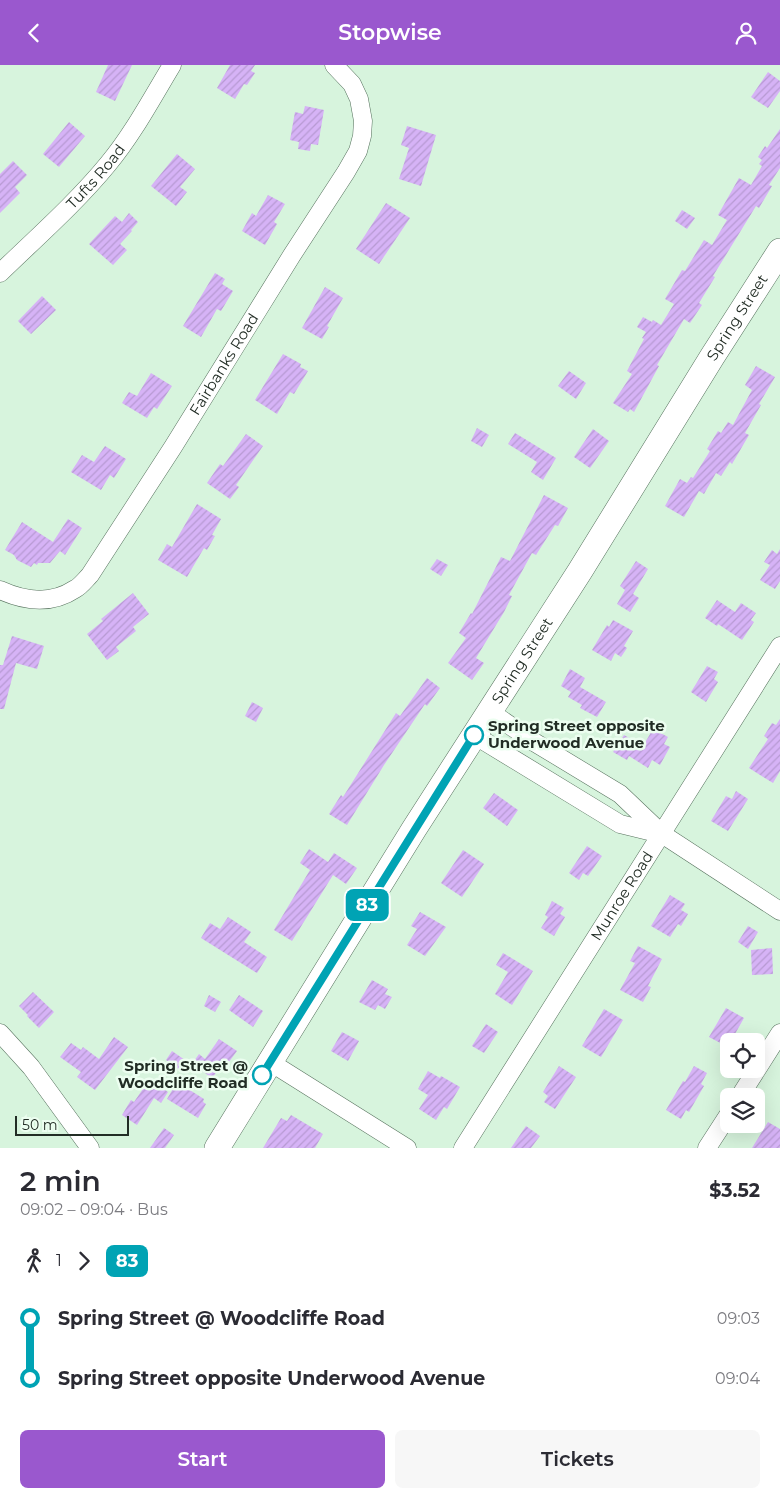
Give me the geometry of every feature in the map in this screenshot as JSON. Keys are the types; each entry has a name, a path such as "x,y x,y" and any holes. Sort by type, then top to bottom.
{"main road":[{"name":"Spring Street","path":"217,1148 691,389 780,251"}],"street":[{"name":"Tufts Road","path":"0,273 108,165 135,126 172,65"},
{"name":"Fairbanks Road","path":"0,590 15,597 43,600 76,589 90,575 173,447 358,151 363,121 359,99 352,84 334,65"},
{"name":"Munroe Road","path":"463,1148 780,646"},
{"path":"489,711 534,742 620,794 662,834 780,911"},
{"path":"474,735 620,824 662,834"},
{"path":"0,1033 30,1067 90,1148"},
{"path":"745,1088 780,1033"},
{"path":"270,1062 407,1148"},
{"path":"707,1148 720,1128"}],"building":[{"path":"108,65 132,65 115,101 96,92"},
{"path":"230,65 255,65 251,71 255,73 247,85 244,84 235,99 217,88"},
{"path":"768,72 780,81 780,91 768,108 751,97"},
{"path":"305,106 324,110 318,145 311,144 310,151 298,149 299,142 290,140 295,112 303,114"},
{"path":"69,122 85,136 59,167 43,154"},
{"path":"407,126 436,135 421,186 399,179 409,148 401,145"},
{"path":"780,129 780,168 769,185 772,186 759,208 756,206 713,276 715,277 699,303 702,305 690,323 684,319 657,365 659,366 634,412 630,409 628,412 613,403 632,374 627,371 644,339 642,338 646,332 637,327 643,317 661,325 674,304 665,299 682,270 685,271 704,240 712,245 727,220 718,215 739,178 751,185 762,166 759,164 762,160 758,157 765,146 767,148"},
{"path":"177,154 195,169 180,187 187,192 176,206 151,186"},
{"path":"13,161 27,175 15,187 20,193 0,213 0,174"},
{"path":"268,195 285,204 274,222 277,224 265,245 242,231 252,213 256,216"},
{"path":"386,203 410,218 379,264 356,249"},
{"path":"682,210 695,218 687,229 675,221"},
{"path":"129,213 138,222 120,244 127,250 113,265 89,244 115,216 122,222"},
{"path":"215,273 225,279 222,284 233,291 221,311 217,309 201,337 183,326"},
{"path":"325,287 343,298 322,339 302,328"},
{"path":"42,296 56,310 31,334 18,321"},
{"path":"283,354 301,364 300,367 308,371 294,394 290,392 277,414 255,400"},
{"path":"756,366 775,377 745,433 749,435 732,464 730,462 721,476 716,473 704,494 699,491 684,517 665,506 680,479 687,483 691,477 693,478 710,451 707,449 718,431 721,433 728,422 733,425 752,390 745,385"},
{"path":"569,371 586,383 576,399 558,386"},
{"path":"151,373 172,386 157,409 154,407 147,418 122,403 129,392 137,396"},
{"path":"477,428 489,435 482,447 471,441"},
{"path":"593,429 609,441 590,468 574,457"},
{"path":"515,433 556,458 543,480 531,472 537,462 508,444"},
{"path":"246,434 263,446 236,485 239,487 230,499 207,483 220,464 223,466"},
{"path":"105,446 126,459 114,478 110,475 101,490 71,472 82,455 94,462"},
{"path":"544,495 568,508 558,526 555,525 536,555 532,553 509,595 512,596 504,612 476,658 484,663 472,680 448,663 466,638 459,633 472,614 501,557 510,561"},
{"path":"197,504 221,519 212,535 215,536 207,550 204,548 187,577 158,560 167,544 172,547"},
{"path":"68,519 82,528 65,555 60,551 50,563 38,563 37,565 34,563 31,567 17,560 14,555 5,550 22,522 53,542"},
{"path":"780,549 780,581 775,589 760,580 770,565 764,562 772,550 777,554"},
{"path":"437,559 448,565 441,576 430,569"},
{"path":"636,561 648,569 633,594 639,598 630,612 617,604 625,590 620,586"},
{"path":"133,593 149,614 133,627 136,631 116,647 119,651 107,660 87,634 103,621 101,619"},
{"path":"717,600 735,612 741,603 756,613 751,620 754,622 742,640 705,618"},
{"path":"613,620 633,631 624,646 627,648 621,657 615,653 611,661 592,650 607,625 609,627"},
{"path":"12,636 44,646 37,669 16,663 4,709 0,709 0,665 3,665"},
{"path":"707,666 718,672 714,679 718,682 706,702 691,692"},
{"path":"570,669 585,678 580,687 606,702 597,717 580,708 582,705 568,697 571,692 561,686"},
{"path":"427,678 440,688 427,706 425,704 347,825 329,814 341,795 343,797 396,713 400,716"},
{"path":"252,702 263,708 256,722 245,716"},
{"path":"780,719 780,771 773,783 749,768 768,739 764,736 772,723 776,725"},
{"path":"653,729 668,737 664,744 670,747 660,765 652,760 648,768 629,756 627,760 613,752 624,735 643,746"},
{"path":"736,791 748,799 728,831 711,821 726,796 732,799"},
{"path":"494,793 518,810 507,826 483,808"},
{"path":"587,846 602,856 588,876 583,873 579,880 569,873"},
{"path":"309,849 328,862 334,853 357,868 346,884 333,875 292,941 274,930 310,870 300,863"},
{"path":"463,850 484,864 462,897 441,883"},
{"path":"670,895 685,904 681,910 688,914 681,926 678,924 670,937 651,926"},
{"path":"552,901 564,908 560,914 565,917 554,936 541,928 548,917 545,915"},
{"path":"420,912 446,927 425,956 407,945 417,929 411,926"},
{"path":"228,917 251,932 244,942 267,957 257,973 201,938 210,923 220,929"},
{"path":"748,926 758,932 748,949 738,942"},
{"path":"638,946 662,959 648,986 651,987 643,1002 620,990 635,963 630,961"},
{"path":"772,948 773,974 752,975 751,950"},
{"path":"503,953 533,971 512,1005 495,994 508,972 496,965"},
{"path":"372,980 388,989 385,994 392,997 385,1009 378,1005 375,1010 359,1002"},
{"path":"33,992 54,1012 39,1028 19,1006"},
{"path":"209,995 221,1002 215,1012 204,1006"},
{"path":"239,995 263,1011 253,1027 229,1010"},
{"path":"726,1008 744,1018 736,1033 720,1033 720,1043 709,1037"},
{"path":"604,1009 623,1020 601,1057 582,1046"},
{"path":"486,1024 498,1032 484,1053 472,1046"},
{"path":"342,1032 359,1041 348,1061 331,1051"},
{"path":"114,1037 128,1047 95,1090 77,1077 81,1072 60,1057 71,1043 81,1050 83,1047 99,1059"},
{"path":"219,1039 237,1051 223,1070 220,1068 212,1078 192,1064 199,1054 205,1059"},
{"path":"172,1051 185,1060 178,1069 166,1060"},
{"path":"559,1066 576,1077 555,1109 544,1102 548,1096 543,1092"},
{"path":"694,1066 707,1073 701,1084 704,1086 689,1112 686,1110 681,1119 666,1110"},
{"path":"428,1071 460,1087 447,1109 444,1107 436,1120 419,1109 428,1095 418,1089"},
{"path":"149,1080 168,1092 161,1103 154,1098 137,1125 122,1115 131,1100 134,1102"},
{"path":"177,1082 204,1099 203,1102 206,1104 198,1118 167,1099"},
{"path":"291,1115 323,1134 315,1148 263,1148 281,1118 287,1121"},
{"path":"768,1122 780,1129 780,1148 752,1148 761,1133 765,1133 765,1127"},
{"path":"526,1126 540,1136 531,1148 511,1148"},
{"path":"164,1128 174,1135 165,1148 150,1148"}],"bus line":[{"name":"83","path":"262,1075 474,735"}],"place":[{"name":"Spring Street opposite Underwood Avenue","path":"474,735"},
{"name":"Spring Street @ Woodcliffe Road","path":"262,1075"}]}
